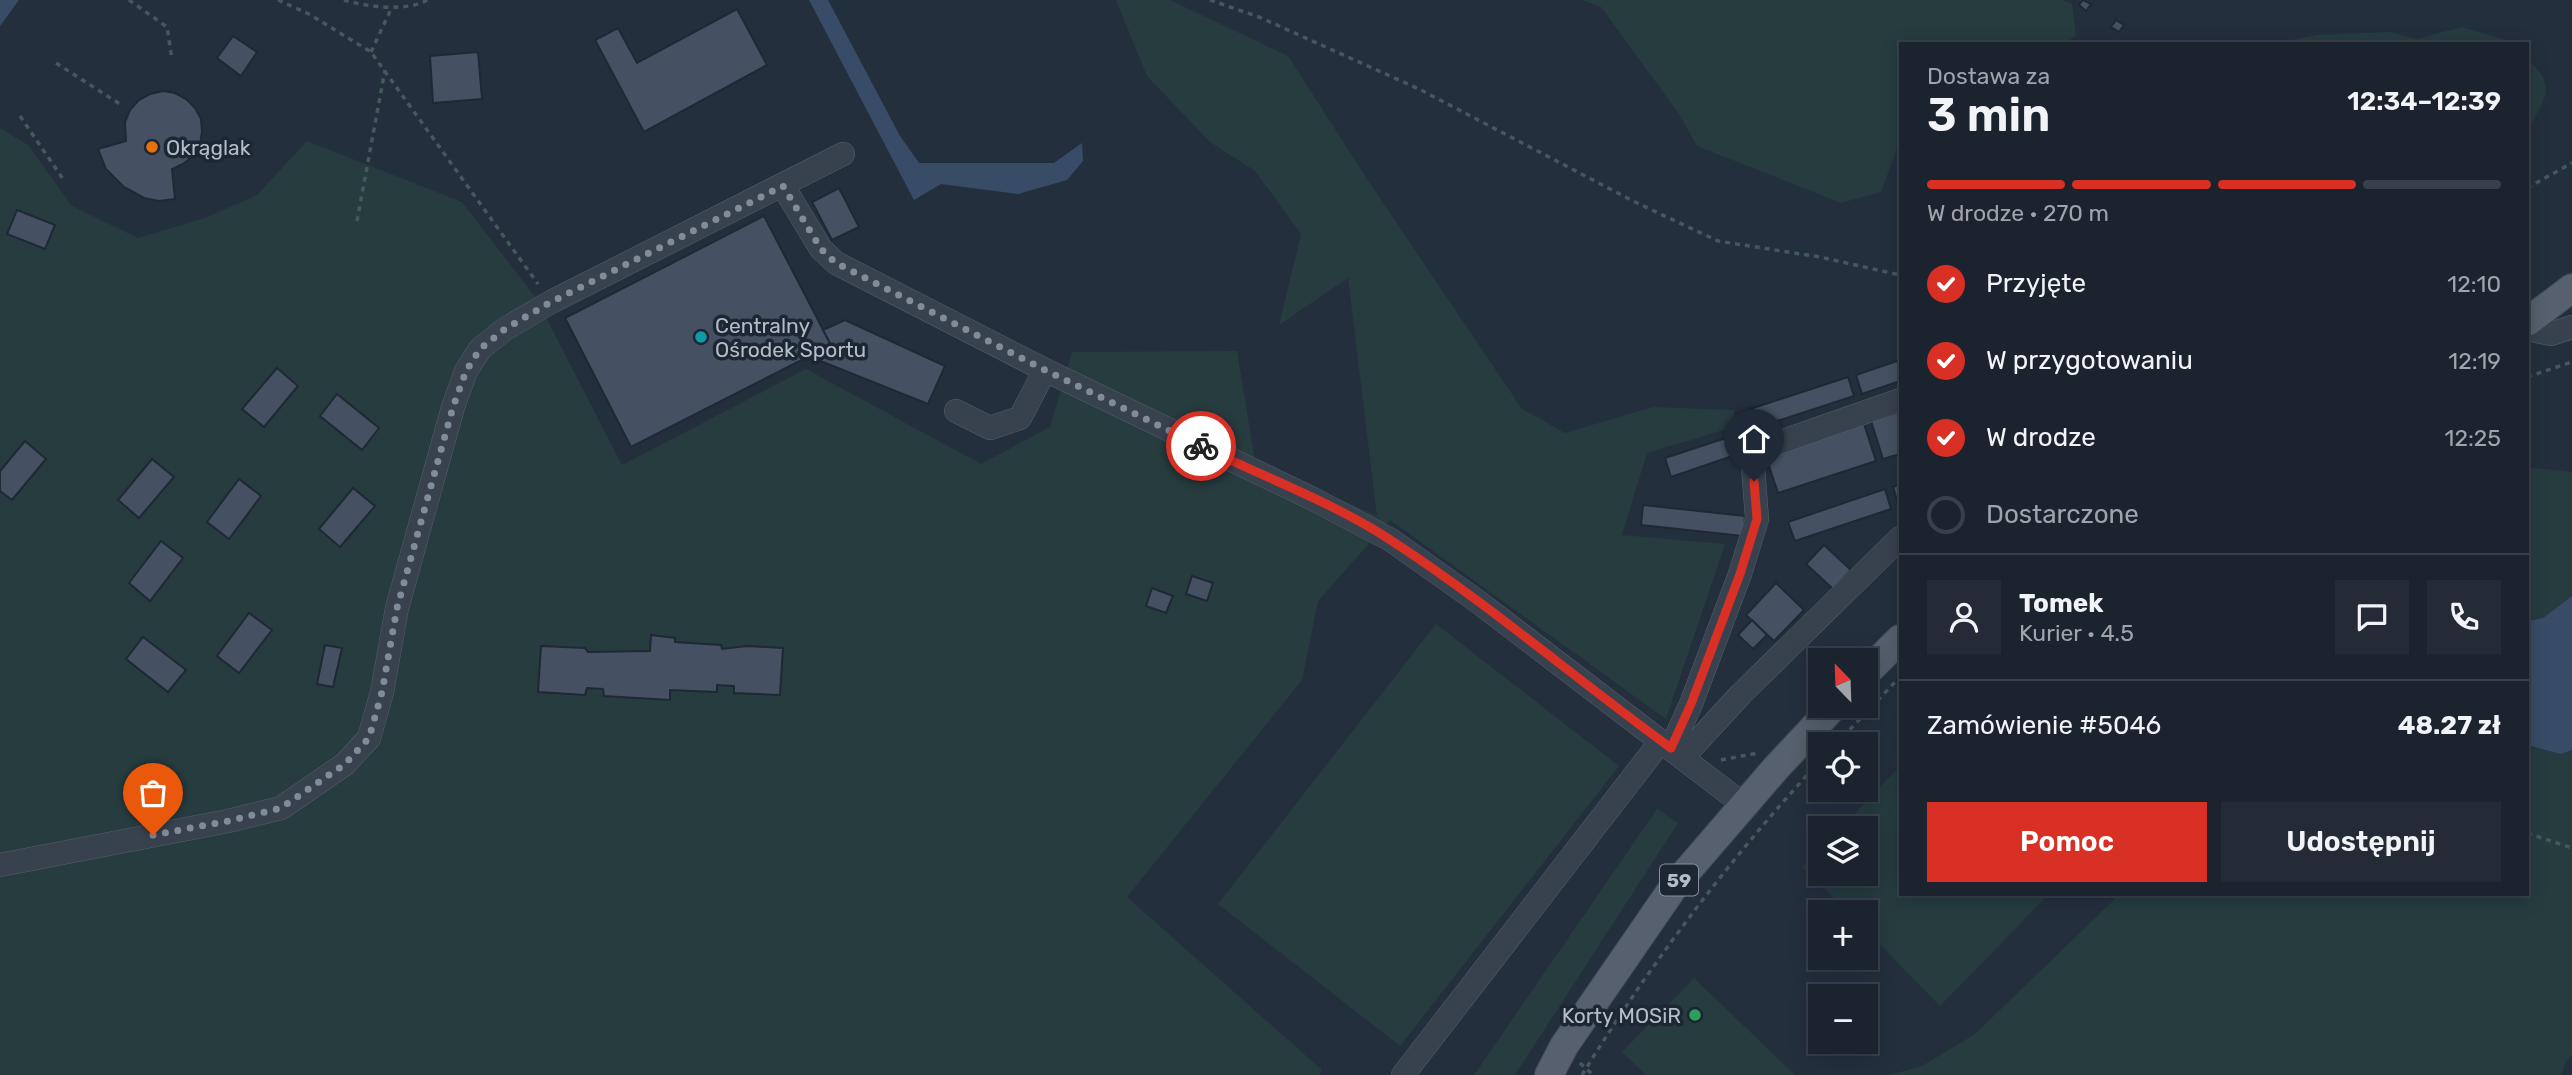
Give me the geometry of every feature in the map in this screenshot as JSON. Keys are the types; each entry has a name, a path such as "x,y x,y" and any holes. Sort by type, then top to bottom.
{"main road":[{"path":"2529,320 2572,288"},
{"path":"1878,661 1899,640"},
{"name":"59","path":"1549,1075 1564,1046 1675,885 1823,718"}],"street":[{"path":"0,865 228,821 281,808 345,764 369,738 382,692 397,608 453,407 466,371 480,349 505,329 551,302 843,155"},
{"path":"783,186 821,249 836,263 1045,370 1313,499 1391,540 1477,601 1744,805"},
{"path":"2529,329 2551,334 2572,327"},
{"path":"956,411 990,428 1020,418 1045,370"},
{"path":"1672,748 1740,574 1757,519 1753,466 1760,449 1899,400"},
{"path":"1403,1075 1672,748 1741,694 1899,539"}],"path":[{"path":"129,0 167,27 172,59"},
{"path":"278,0 309,14 371,52 551,302"},
{"path":"344,0 362,5 393,7 428,0"},
{"path":"1210,0 1259,17 1419,89 1635,202 1718,241 1820,257 1899,275"},
{"path":"371,52 393,7"},
{"path":"56,63 122,106"},
{"path":"357,221 385,70"},
{"path":"19,116 65,183"},
{"path":"2529,187 2572,163"},
{"path":"2529,376 2572,362"},
{"path":"1847,732 1899,678"},
{"path":"1582,1075 1623,1007 1753,838 1808,775"},
{"path":"2529,834 2572,848"}],"green space":[{"path":"1116,0 1170,0 1288,56 1522,409 1565,433 1653,407 1734,410 1737,426 1647,453 1622,535 1725,544 1666,719 1390,520 1318,601 1302,680 1127,897 1322,1070 1319,1075 0,1075 0,128 28,145 72,206 138,238 205,218 257,195 307,141 462,202 536,298 622,465 806,369 981,464 1050,427 1072,352 1237,351 1255,461 1377,516 1348,278 1279,325 1301,234 1255,171 1210,142 1147,76"},
{"path":"1582,0 2062,0 2072,4 2076,36 2066,42 1899,42 1899,144 1881,192 1841,203 1697,146 1679,114 1601,7"},
{"path":"2462,27 2508,42 2289,42 2317,35 2389,32 2417,39"},
{"path":"2529,61 2544,81 2546,90 2529,131"},
{"path":"2529,467 2572,472 2572,596 2543,618 2529,621"},
{"path":"1436,624 1619,766 1400,1046 1218,904"},
{"path":"2529,746 2561,754 2572,750 2572,1055 2561,1075 1889,1075 1922,1066 1975,1034 2118,896 2529,896"},
{"path":"1899,767 1899,896 2047,896 1940,1006 1878,942 1878,900 1836,900 1822,886 1878,886 1878,816 1852,816 1866,802 1878,802 1878,789"},
{"path":"1657,809 1678,823 1515,1075 1474,1075"},
{"name":"Korty MOSiR","path":"1694,978 1795,1075 1646,1075 1622,1052"}],"water":[{"path":"0,0 19,0 0,26"},
{"path":"809,0 828,0 900,136 919,163 1054,163 1082,143 1083,161 1067,180 1018,194 941,184 914,200"},
{"path":"2572,596 2572,750 2561,754 2529,746 2529,621 2543,618"}],"building":[{"path":"2083,0 2091,4 2086,11 2079,5"},
{"path":"737,9 767,65 644,132 595,40 618,28 637,63"},
{"path":"2116,20 2124,25 2119,32 2111,27"},
{"path":"233,36 257,52 241,76 217,58"},
{"path":"478,52 482,99 433,103 430,56"},
{"name":"Okrąglak","path":"163,91 175,93 195,108 201,119 202,132 200,145 193,156 172,169 175,199 159,201 144,198 124,187 106,169 98,149 126,141 125,122 130,110 139,100"},
{"path":"839,188 859,227 832,240 812,202"},
{"path":"17,210 55,225 45,249 7,234"},
{"name":"Centralny Ośrodek Sportu","path":"764,216 831,345 631,447 565,318"},
{"path":"845,320 945,366 928,404 808,356 831,345 823,330"},
{"path":"1899,360 1899,381 1862,394 1856,375"},
{"path":"277,368 298,386 264,427 242,409"},
{"path":"1848,377 1854,396 1756,428 1750,409"},
{"path":"337,394 379,428 362,450 320,416"},
{"path":"1899,412 1899,454 1883,459 1871,421"},
{"path":"1864,424 1876,461 1778,493 1766,457"},
{"path":"1738,434 1744,452 1671,477 1665,458"},
{"path":"25,441 46,459 12,500 0,491 0,471"},
{"path":"152,459 174,477 139,518 118,500"},
{"path":"239,479 261,496 229,539 207,522"},
{"path":"1899,484 1899,507 1893,487"},
{"path":"353,488 375,506 340,547 319,529"},
{"path":"1885,489 1891,509 1795,541 1788,522"},
{"path":"1643,505 1745,516 1743,536 1641,525"},
{"path":"161,541 183,558 150,601 129,583"},
{"path":"1824,545 1851,570 1833,589 1806,564"},
{"path":"1192,576 1213,583 1207,601 1186,594"},
{"path":"1776,583 1804,610 1774,641 1746,615"},
{"path":"1152,588 1173,596 1166,613 1146,606"},
{"path":"249,613 272,630 239,673 217,656"},
{"path":"1752,620 1767,635 1753,649 1738,635"},
{"path":"651,635 675,638 675,642 721,645 722,649 747,646 783,648 780,695 734,693 734,686 717,685 717,692 670,690 670,700 604,696 603,689 587,688 585,695 538,692 541,646 585,648 588,652 650,651"},
{"path":"143,637 186,670 168,692 126,659"},
{"path":"325,645 342,648 333,687 317,684"}],"way so far":[{"path":"153,835 281,808 345,764 369,738 382,692 397,608 453,407 466,371 480,349 505,329 551,302 783,186 821,249 836,263 1201,446"}],"place":[{"name":"Okrąglak","path":"152,147"},
{"name":"Centralny Ośrodek Sportu","path":"701,337"},
{"name":"Korty MOSiR","path":"1695,1015"}],"route":[{"path":"1201,446 1313,499 1391,540 1477,601 1671,748 1691,704 1740,574 1757,519 1754,481"}]}
